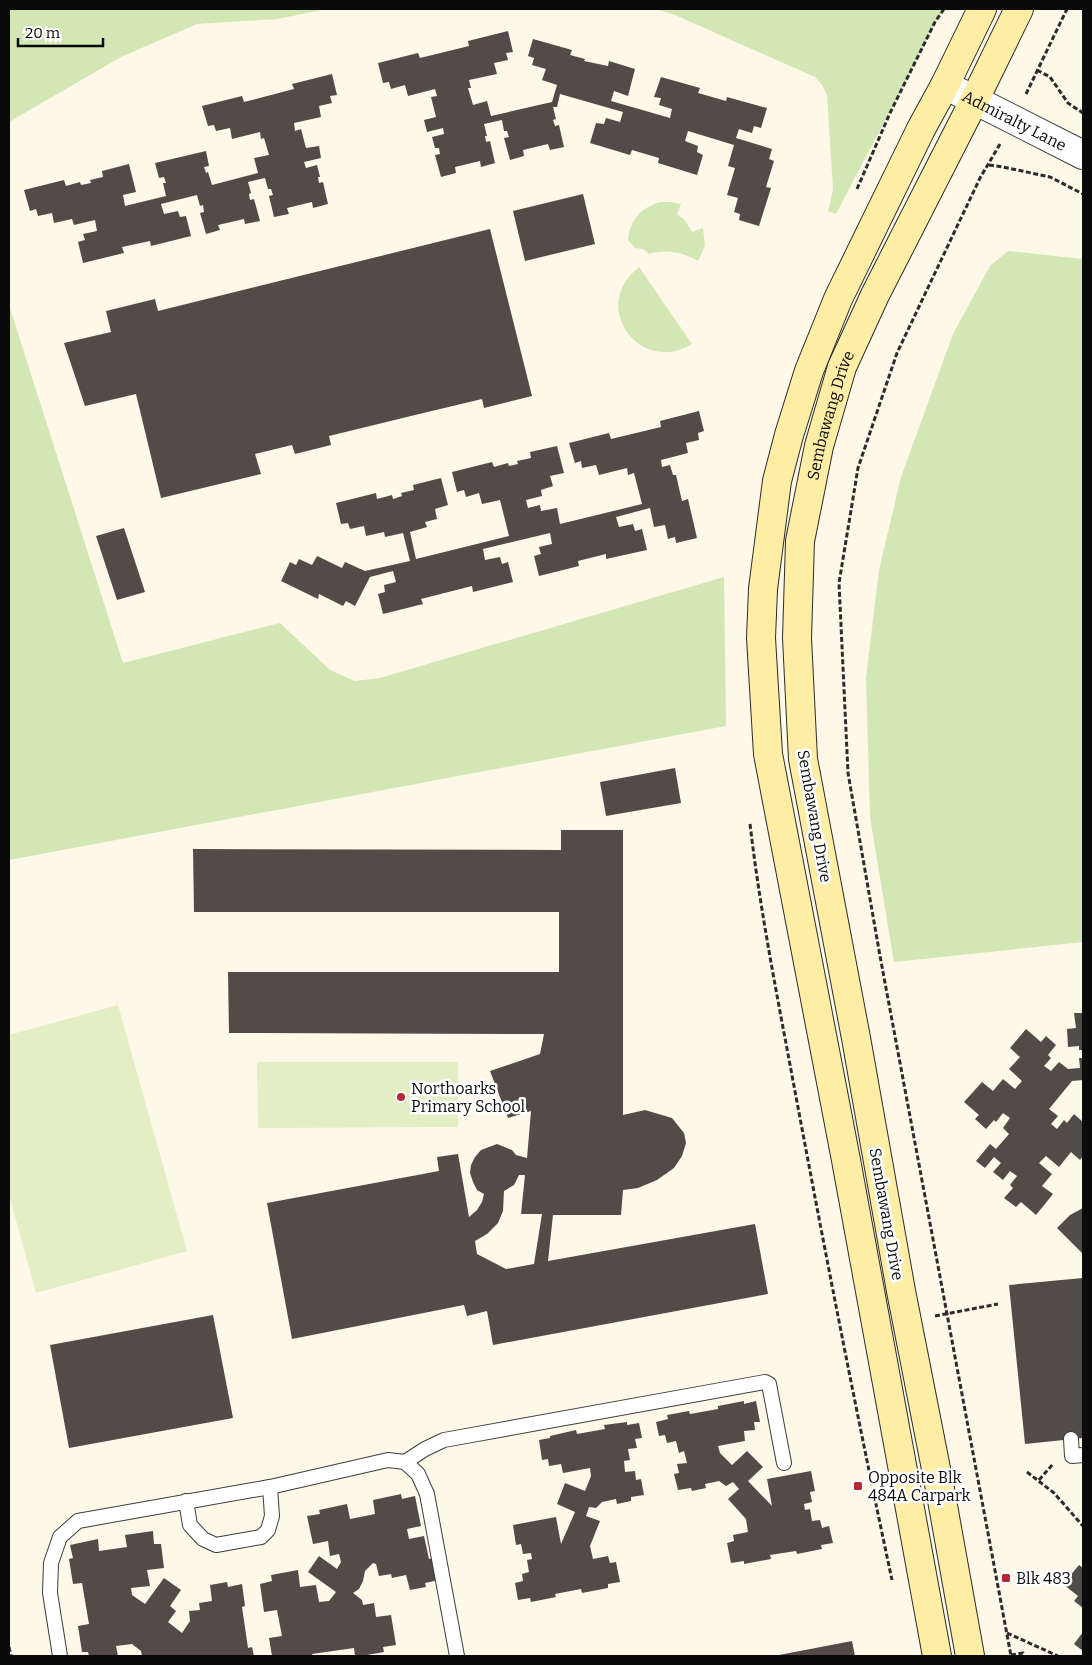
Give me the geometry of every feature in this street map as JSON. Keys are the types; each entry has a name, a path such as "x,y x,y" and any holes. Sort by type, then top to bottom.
{"main road":[{"name":"Sembawang Drive","path":"937,1656 844,1151 768,754 761,638 764,589 777,481 809,371 838,299 982,9"},
{"name":"Sembawang Drive","path":"970,1656 938,1480 900,1291 856,1038 803,759 797,638 800,541 820,446 842,367 875,295 1019,9"}],"street":[{"name":"Admiralty Lane","path":"945,85 1083,155"}],"lane":[{"path":"405,1462 444,1440 767,1382 769,1384 784,1463"},
{"path":"1071,1439 1072,1456 1083,1455"},
{"path":"60,1656 50,1593 52,1563 60,1536 78,1521 270,1487 388,1460 405,1462 418,1474 427,1494 457,1656"},
{"path":"186,1501 190,1525 203,1539 216,1544 261,1537 268,1530 272,1516 270,1487"}],"path":[{"path":"890,113 935,22 944,9"},
{"path":"1067,9 1037,70 1050,77 1068,103 1083,113"},
{"path":"1024,1656 1023,1653 1011,1656 880,956 848,773 839,582 858,468 897,352 980,178 989,165 1003,167 1050,177 1083,194"},
{"path":"947,1314 998,1304"},
{"path":"1027,1472 1054,1493 1083,1526"},
{"path":"1007,1633 1058,1656"},
{"path":"9,1647 11,1656"}],"green space":[{"path":"9,9 327,9 277,19 197,24 121,57 9,122"},
{"path":"656,9 943,9 836,214 828,211 833,190 827,95 815,77 675,15"},
{"path":"661,202 681,204 677,214 684,219 692,232 703,228 705,246 698,261 674,252 649,254 643,249 635,248 628,240 631,226 638,215 648,207"},
{"path":"1008,251 1083,259 1083,942 894,962 870,817 866,678 879,570 901,477 953,334 990,266"},
{"path":"639,267 692,344 671,352 652,351 634,340 627,332 622,323 618,302 624,284"},
{"path":"9,305 123,663 280,623 330,670 355,681 380,678 724,577 726,726 9,860"},
{"path":"118,1005 187,1251 36,1293 9,1195 9,1035"},
{"path":"257,1062 458,1062 458,1127 258,1128"}],"building":[{"path":"508,31 513,52 506,53 508,60 494,63 497,74 469,80 471,88 468,88 473,105 487,101 491,116 552,102 557,85 542,80 546,69 532,65 534,58 528,56 533,39 572,50 570,55 585,59 584,61 608,66 609,61 635,69 628,96 614,91 611,101 670,118 672,109 659,105 661,98 654,97 661,77 700,88 698,93 726,101 727,97 767,108 761,128 754,126 752,133 739,129 736,138 772,149 769,159 774,161 766,187 771,188 759,226 739,220 740,214 734,212 738,198 727,195 735,168 728,166 734,145 688,131 685,141 698,146 697,152 703,155 697,175 658,163 659,158 632,150 630,155 590,143 596,123 604,124 606,118 620,122 623,112 560,94 557,107 553,107 556,119 553,120 555,126 559,125 564,147 550,150 548,144 523,150 524,156 510,160 504,138 509,137 507,131 504,131 502,120 484,124 487,136 485,136 486,142 490,141 495,163 481,167 480,161 455,167 456,173 441,177 435,155 440,154 439,148 435,148 432,137 444,134 443,128 427,132 424,120 436,117 431,97 437,96 435,89 408,96 405,85 391,89 389,82 383,83 378,63 418,53 420,58 469,46 468,41"},
{"path":"332,74 337,95 330,96 332,103 319,106 321,117 294,123 295,131 301,129 306,148 319,146 321,158 304,162 306,168 317,165 320,177 318,177 319,183 323,182 328,204 313,208 312,202 287,208 289,214 274,217 269,196 273,195 271,189 268,189 265,178 248,182 251,193 249,194 250,200 254,199 260,221 245,224 244,219 218,225 220,230 206,234 200,213 204,212 203,205 200,206 197,195 161,204 164,214 178,211 180,217 186,216 191,236 151,246 150,241 122,247 124,253 83,263 78,242 85,240 83,234 97,231 95,220 74,225 72,219 54,223 52,213 38,216 36,209 30,211 24,190 64,180 66,186 80,182 81,185 91,183 90,180 103,177 102,171 129,164 136,192 123,195 125,206 166,196 163,183 166,183 164,177 159,178 155,163 206,151 209,166 204,167 206,173 208,172 212,185 258,173 254,158 269,155 264,138 261,139 260,132 232,139 230,128 216,131 214,125 208,126 202,106 242,96 244,102 294,89 292,84"},
{"path":"583,194 595,244 525,261 513,211"},
{"path":"490,229 532,396 484,408 482,399 329,436 331,445 295,454 292,445 255,454 261,474 161,498 136,394 85,406 64,343 111,332 106,311 155,299 158,311"},
{"path":"699,411 704,431 698,433 699,440 686,443 688,453 661,460 662,467 670,465 673,475 676,475 682,501 688,499 697,538 676,543 675,537 668,539 665,525 654,527 650,508 616,517 619,527 633,524 635,531 642,529 647,550 606,559 606,554 578,561 579,566 539,576 534,556 541,554 539,547 552,544 550,533 483,549 485,560 500,557 502,564 508,562 513,582 473,592 472,586 421,599 423,604 383,614 378,594 385,592 384,585 396,582 393,571 370,577 355,606 346,601 343,606 319,594 318,599 281,581 290,562 296,565 299,559 312,565 317,556 342,568 345,562 365,571 410,561 403,533 385,537 384,532 366,536 364,526 350,529 348,523 341,524 336,503 376,493 377,499 392,495 393,499 402,496 401,493 414,490 413,485 441,478 448,505 435,509 437,519 425,522 427,527 410,532 416,559 509,536 500,500 482,504 479,493 466,497 464,490 457,492 452,472 492,462 494,467 508,463 509,466 518,464 517,461 531,458 530,452 557,446 564,473 550,476 553,486 541,490 542,496 526,500 528,508 540,505 541,511 557,508 560,524 642,504 634,473 628,475 627,468 599,475 596,465 582,468 581,461 575,463 569,443 609,433 611,439 661,427 660,421"},
{"path":"124,528 145,592 117,600 96,536"},
{"path":"675,768 681,803 606,816 600,782"},
{"path":"561,830 623,830 623,1115 645,1110 672,1118 684,1133 686,1143 682,1156 674,1168 657,1180 638,1188 623,1190 621,1215 553,1215 548,1261 755,1224 768,1294 493,1345 487,1311 467,1316 464,1305 292,1339 267,1203 439,1171 437,1157 458,1154 469,1217 477,1210 484,1194 477,1190 470,1173 471,1165 481,1150 497,1144 512,1150 516,1155 527,1158 531,1111 508,1118 490,1071 540,1054 544,1034 229,1033 228,972 559,972 559,912 194,912 193,849 561,850","holes":["519,1175 525,1175 521,1214 542,1214 534,1264 506,1269 477,1254 475,1241 487,1234 498,1223 503,1211 504,1191 514,1185"]},
{"path":"1074,1013 1083,1013 1083,1050 1079,1050 1079,1046 1068,1047 1067,1029 1076,1028"},
{"path":"1026,1029 1041,1042 1046,1036 1056,1045 1048,1055 1051,1058 1044,1066 1051,1071 1059,1062 1068,1069 1080,1068 1079,1058 1083,1058 1083,1080 1072,1081 1049,1109 1058,1116 1051,1124 1057,1129 1064,1120 1067,1123 1074,1114 1083,1122 1083,1156 1080,1160 1071,1152 1059,1167 1046,1156 1039,1163 1052,1174 1042,1186 1053,1194 1036,1215 1021,1202 1016,1207 1004,1198 1013,1188 1010,1185 1017,1176 1010,1171 1003,1180 993,1172 1001,1163 994,1157 985,1168 976,1161 990,1144 996,1149 1009,1134 1003,1128 1010,1118 1003,1113 996,1122 994,1120 986,1129 975,1119 979,1115 964,1102 982,1082 993,1091 1003,1079 1015,1089 1022,1081 1009,1069 1020,1057 1010,1048"},
{"path":"1083,1208 1083,1254 1057,1228 1070,1215"},
{"path":"1083,1278 1083,1438 1025,1444 1009,1285"},
{"path":"213,1315 233,1418 69,1448 50,1345"},
{"path":"744,1401 744,1404 756,1401 760,1422 754,1422 755,1430 744,1431 745,1441 718,1446 720,1453 732,1465 747,1451 763,1467 748,1481 772,1506 767,1479 811,1471 815,1491 810,1492 812,1502 804,1504 805,1510 810,1509 812,1521 820,1520 822,1528 829,1526 833,1543 821,1545 822,1549 797,1554 796,1551 770,1555 771,1559 744,1564 744,1561 731,1563 727,1543 734,1541 733,1535 748,1532 746,1519 728,1499 739,1489 733,1482 726,1486 719,1481 705,1484 706,1488 692,1491 691,1488 678,1490 674,1474 679,1473 677,1464 687,1463 684,1451 679,1453 676,1441 667,1443 665,1435 659,1436 656,1422 668,1419 667,1415 689,1411 690,1414 718,1409 718,1406"},
{"path":"627,1422 627,1425 639,1423 642,1438 635,1439 637,1448 628,1449 630,1460 624,1461 625,1472 635,1471 636,1480 641,1479 644,1495 631,1497 631,1501 617,1504 616,1499 602,1502 596,1508 589,1507 586,1516 600,1521 590,1546 593,1559 608,1556 610,1563 616,1562 620,1582 608,1584 608,1588 582,1593 581,1589 555,1594 556,1597 531,1602 530,1598 518,1600 515,1583 523,1581 522,1574 529,1572 527,1560 532,1559 531,1553 523,1554 521,1544 516,1545 513,1525 556,1517 561,1544 575,1512 557,1504 565,1483 585,1491 591,1476 590,1468 563,1473 561,1464 549,1466 548,1459 542,1460 539,1440 576,1430 577,1434 605,1429 604,1425"},
{"path":"401,1494 402,1499 415,1496 421,1526 407,1529 409,1539 424,1536 429,1559 434,1558 439,1580 425,1583 426,1587 410,1590 406,1575 392,1578 391,1574 379,1576 376,1564 373,1563 365,1571 359,1589 353,1593 362,1600 363,1605 374,1603 376,1617 391,1615 396,1645 383,1647 384,1652 361,1656 355,1656 354,1648 312,1654 313,1656 272,1656 269,1638 282,1636 277,1610 264,1612 260,1584 272,1581 271,1575 298,1570 300,1587 316,1585 319,1602 329,1601 336,1592 308,1572 319,1556 337,1569 341,1562 339,1554 330,1556 328,1541 313,1544 307,1516 320,1514 319,1510 347,1504 350,1519 375,1514 373,1500"},
{"path":"153,1531 154,1544 161,1544 164,1568 147,1570 150,1586 131,1588 132,1595 145,1604 164,1578 181,1590 170,1606 176,1611 168,1622 182,1633 190,1621 189,1611 200,1610 199,1603 212,1601 210,1585 227,1582 228,1587 242,1584 245,1606 242,1607 248,1648 252,1647 254,1656 142,1656 141,1651 132,1644 116,1646 118,1656 89,1656 88,1652 82,1652 78,1626 89,1624 82,1583 73,1584 69,1559 73,1558 70,1545 98,1539 99,1551 127,1547 125,1535"},
{"path":"1079,1565 1083,1568 1083,1608 1074,1601 1078,1596 1063,1584"},
{"path":"1083,1632 1083,1651 1074,1644"},
{"path":"852,1641 855,1656 779,1656 779,1655"}],"place":[{"name":"Northoarks Primary School","path":"401,1097"},
{"name":"Opposite Blk 484A Carpark","path":"858,1486"},
{"name":"Blk 483","path":"1006,1578"}]}
